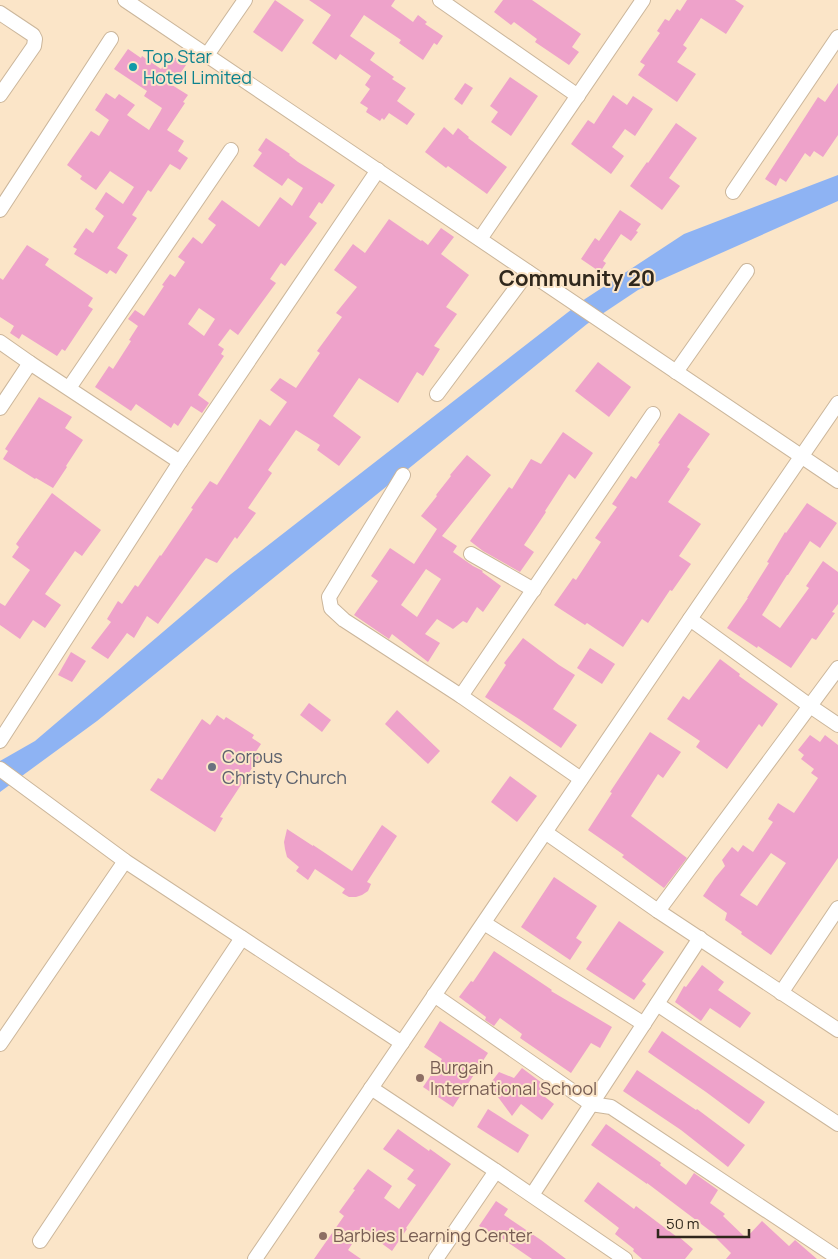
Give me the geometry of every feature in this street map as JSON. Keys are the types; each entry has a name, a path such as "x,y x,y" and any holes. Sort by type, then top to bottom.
{"street":[{"path":"125,0 838,481"},
{"path":"207,55 244,0"},
{"path":"440,0 578,96"},
{"path":"480,240 643,0"},
{"path":"0,13 33,35 35,39 34,46 0,94"},
{"path":"733,192 838,37"},
{"path":"0,210 111,39"},
{"path":"69,388 231,150"},
{"path":"0,741 180,462 378,170"},
{"path":"676,372 747,271"},
{"path":"438,394 528,272"},
{"path":"0,342 180,462"},
{"path":"0,408 30,363"},
{"path":"255,1259 838,403"},
{"path":"461,696 653,414"},
{"path":"403,475 329,598 332,608 344,620 461,696 581,779"},
{"path":"471,554 534,590"},
{"path":"690,618 838,725"},
{"path":"658,911 838,668"},
{"path":"0,769 125,861 402,1043"},
{"path":"545,832 658,911 838,1030"},
{"path":"0,1044 125,861"},
{"path":"781,993 838,908"},
{"path":"484,923 644,1024"},
{"path":"40,1241 242,938"},
{"path":"532,1195 700,938"},
{"path":"434,995 592,1104 611,1107 838,1258"},
{"path":"657,1004 838,1124"},
{"path":"371,1088 625,1259"},
{"path":"436,1259 496,1171"}],"water":[{"path":"838,175 838,201 638,290 587,324 97,721 0,792 0,761 35,741 231,574 585,299 684,234"}],"building":[{"path":"275,0 304,20 282,52 253,32"},
{"path":"309,0 395,0 391,6 413,22 418,15 427,22 425,24 443,36 437,45 434,43 423,60 399,43 401,40 364,15 350,36 375,53 370,60 406,88 397,101 415,114 407,125 389,113 384,120 382,118 380,121 366,112 368,108 360,103 370,89 365,85 371,76 340,54 336,60 312,43 331,15"},
{"path":"503,0 532,0 581,34 572,47 579,52 569,65 535,42 537,39 514,22 511,25 494,12"},
{"path":"687,0 735,0 744,6 726,34 701,18 683,45 687,48 677,62 696,74 677,102 638,75 645,65 640,62 660,33 657,31 665,19 669,21 677,9 680,11"},
{"path":"128,49 161,69 171,55 186,65 172,85 188,95 183,102 185,103 167,130 184,141 178,151 188,158 180,170 170,164 151,192 148,190 132,215 137,218 117,248 128,255 116,274 110,270 107,274 74,254 77,249 73,247 86,228 93,233 104,216 95,209 106,192 123,204 134,187 110,171 96,190 80,179 82,176 67,165 91,131 99,136 109,120 95,110 106,93 115,99 119,94 135,105 127,115 149,130 160,112 162,108 144,96 147,91 114,69"},
{"path":"510,77 538,96 511,136 491,122 498,112 490,106"},
{"path":"465,83 473,88 462,105 454,99"},
{"path":"838,83 838,135 823,157 814,151 810,157 805,153 786,182 780,178 776,186 765,179 818,97 825,102"},
{"path":"613,95 627,105 633,96 653,109 635,136 625,129 612,147 624,156 611,174 571,144 588,120 594,124"},
{"path":"676,123 697,138 669,178 680,186 662,210 630,186"},
{"path":"444,127 453,135 458,128 468,138 507,167 487,194 425,152"},
{"path":"266,138 290,154 298,162 335,185 322,204 319,202 309,217 317,223 285,266 281,263 270,279 276,283 238,335 230,329 218,345 224,349 221,354 224,356 198,395 209,403 202,413 191,406 178,426 174,423 171,428 136,404 131,411 95,387 109,366 113,369 131,341 129,340 138,326 128,319 135,310 144,316 170,274 175,277 185,262 178,257 193,237 202,244 216,225 208,219 222,200 259,227 280,197 292,206 303,188 288,178 282,186 253,166 262,153 258,150","holes":["199,308 215,319 204,336 188,324"]},
{"path":"620,210 641,224 631,241 621,234 603,261 606,263 600,272 581,259 595,238 599,241"},
{"path":"389,219 428,245 441,228 454,237 441,254 469,275 446,307 457,314 434,346 440,349 423,376 417,372 398,403 359,378 333,416 361,437 339,466 317,450 320,445 296,430 268,470 272,473 248,508 256,513 237,539 235,537 217,563 206,558 158,624 147,616 134,638 127,633 108,659 91,648 111,622 107,619 118,601 122,604 135,585 138,587 193,509 191,508 210,481 217,485 260,419 270,426 287,402 270,390 280,378 296,388 320,353 317,351 342,317 336,313 357,287 334,270 353,244 365,253"},
{"path":"27,245 49,259 45,265 93,298 88,306 93,309 65,351 62,349 57,356 22,334 19,339 10,333 14,326 0,317 0,278 3,280"},
{"path":"598,362 631,387 609,417 575,391"},
{"path":"39,397 72,417 65,428 83,440 53,488 3,459 8,451 5,449"},
{"path":"679,413 710,434 687,467 690,469 668,502 701,524 679,556 691,564 672,591 670,590 648,623 642,619 623,647 587,623 585,625 554,605 573,578 576,580 601,542 595,538 617,507 612,504 631,476 636,479"},
{"path":"563,432 593,453 575,479 569,474 524,545 534,552 520,572 483,551 470,541 509,487 512,489 531,459 541,464"},
{"path":"467,455 491,475 442,536 457,546 453,552 483,571 501,586 483,612 477,607 467,623 463,621 453,629 437,619 425,634 440,643 428,662 392,634 389,639 354,615 378,581 371,576 390,548 414,564 437,529 421,516 437,496 450,475","holes":["426,569 441,579 417,617 401,605"]},
{"path":"52,493 101,530 82,556 75,551 45,594 61,605 45,628 33,620 20,639 0,625 0,603 5,606 30,570 12,557 19,547 16,544"},
{"path":"807,503 837,523 820,548 810,541 762,615 780,628 809,588 806,586 823,561 838,572 838,604 832,612 835,613 816,640 812,638 791,668 727,628 748,598 785,532"},
{"path":"523,638 575,675 553,709 577,725 561,748 485,697 506,665 504,663"},
{"path":"590,648 615,664 602,684 577,668"},
{"path":"71,652 86,661 72,682 58,675"},
{"path":"720,659 740,674 739,676 778,704 762,727 759,724 727,769 696,747 700,741 667,719 683,696 689,700"},
{"path":"309,703 331,720 322,732 300,715"},
{"path":"397,710 440,751 428,764 385,724"},
{"name":"Corpus Christy Church","path":"217,715 224,720 226,717 254,735 252,738 261,744 255,753 260,756 220,817 223,818 215,832 150,790 158,778 162,780 202,719 210,725"},
{"path":"650,732 681,752 663,778 658,774 631,816 687,858 664,888 622,857 624,855 588,830 612,793 610,792"},
{"path":"810,735 820,742 825,735 838,745 838,858 771,955 741,934 742,932 725,920 727,913 703,896 725,866 722,860 732,847 738,852 743,845 753,852 773,822 768,819 778,803 794,813 818,778 811,773 814,769 801,759 804,755 798,750","holes":["771,853 786,863 757,906 740,895"]},
{"path":"510,776 537,796 517,822 491,802"},
{"path":"382,825 397,836 367,882 371,884 368,891 362,895 349,897 342,893 345,889 315,869 308,880 296,871 299,867 287,857 284,842 287,829 352,871"},
{"path":"554,877 597,906 576,938 582,942 570,960 521,927"},
{"path":"619,921 664,952 642,981 646,984 634,1000 586,969"},
{"path":"494,951 551,991 612,1027 600,1048 591,1043 571,1073 520,1038 522,1034 500,1018 494,1026 485,1020 486,1017 459,997 471,981 473,982"},
{"path":"702,965 724,982 718,990 751,1013 740,1028 710,1008 701,1021 675,1002 684,986 686,987"},
{"path":"440,1021 488,1053 453,1107 423,1087 442,1059 424,1047"},
{"path":"662,1031 765,1102 749,1124 648,1052"},
{"path":"522,1068 550,1089 545,1097 554,1104 542,1120 521,1104 512,1116 489,1085 499,1072 514,1078"},
{"path":"637,1070 697,1109 745,1145 728,1167 681,1130 623,1091"},
{"path":"488,1109 529,1135 518,1153 477,1127"},
{"path":"606,1124 661,1163 660,1165 686,1185 694,1173 718,1190 710,1203 725,1214 723,1216 746,1238 762,1221 789,1246 795,1240 817,1259 726,1259 731,1253 716,1238 717,1236 647,1183 591,1145"},
{"path":"398,1129 451,1164 392,1251 362,1229 348,1250 361,1259 314,1259 344,1216 339,1212 368,1169 392,1186 384,1198 399,1209 416,1185 407,1179 414,1170 383,1149"},
{"path":"598,1182 634,1209 636,1206 693,1249 685,1259 642,1259 633,1251 634,1249 615,1234 619,1228 584,1201"},
{"path":"496,1201 508,1209 504,1215 566,1259 532,1259 493,1232 492,1234 479,1226"}],"place":[{"name":"Top Star Hotel Limited","path":"133,67"},
{"name":"Corpus Christy Church","path":"212,767"},
{"name":"Burgain International School","path":"420,1078"},
{"name":"Barbies Learning Center","path":"323,1236"}],"district":[{"name":"Community 20","path":"577,278"}]}
